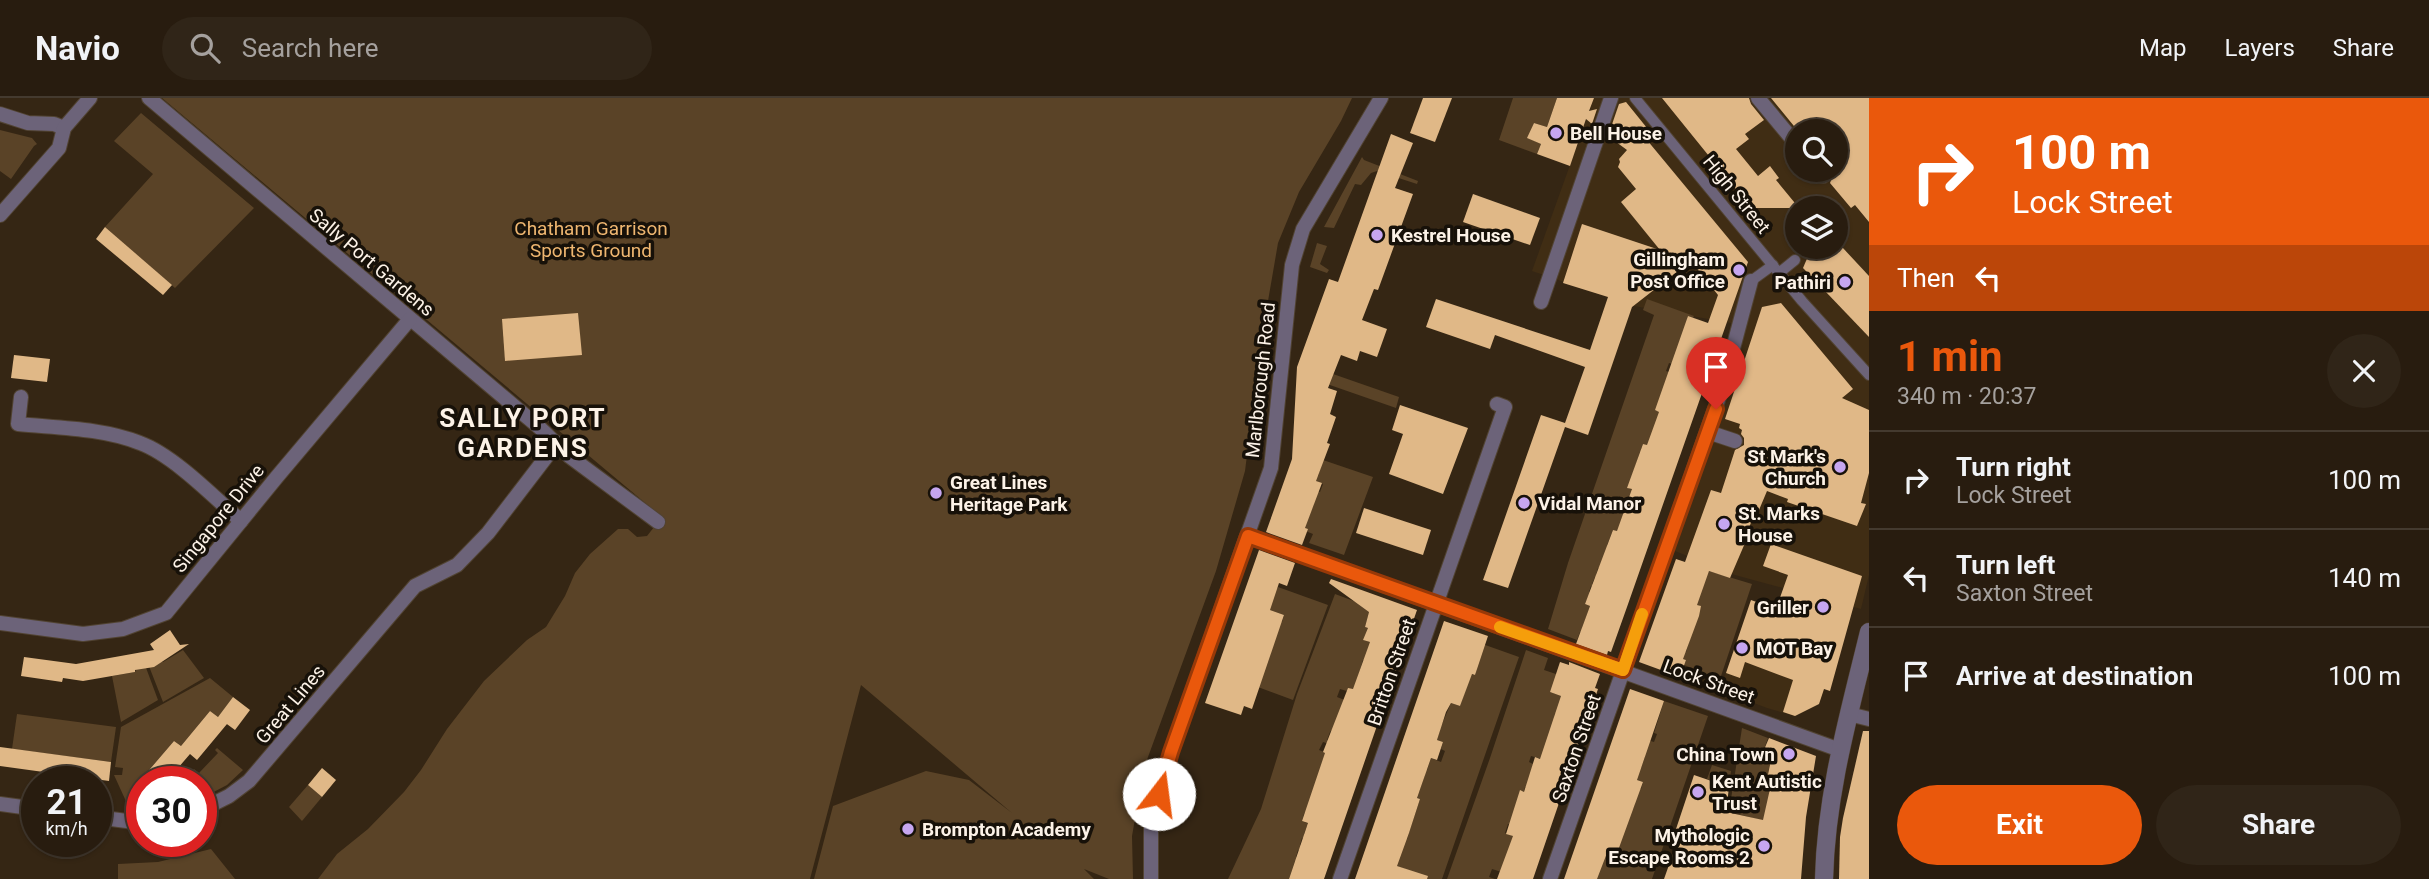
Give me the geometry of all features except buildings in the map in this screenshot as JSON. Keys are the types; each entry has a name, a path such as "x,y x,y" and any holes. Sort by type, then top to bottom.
{"street":[{"path":"0,215 59,148 64,128 90,98"},
{"name":"Sally Port Gardens","path":"149,98 557,443 569,456 658,522"},
{"name":"Marlborough Road","path":"1151,879 1150,838 1165,770 1271,468 1292,265 1303,229 1380,98"},
{"path":"1541,302 1612,98"},
{"name":"High Street","path":"1635,98 1776,269 1869,375"},
{"path":"1758,98 1785,131"},
{"path":"0,114 28,123 56,124 64,128"},
{"name":"Saxton Street","path":"1550,879 1708,432 1751,281 1795,260"},
{"name":"Singapore Drive","path":"0,623 83,634 123,629 166,613 410,320"},
{"path":"21,397 18,424 106,434 143,444 188,475 241,521"},
{"name":"Britton Street","path":"1340,879 1505,407 1497,404"},
{"path":"1708,432 1735,441"},
{"name":"Great Lines","path":"217,802 236,792 258,772 391,603 415,586 457,565 488,533 557,443"},
{"name":"Lock Street","path":"1248,536 1840,750"},
{"path":"1824,879 1825,840 1840,750 1869,632"},
{"path":"1849,714 1869,719"},
{"path":"0,804 21,807"}],"shaded area":[{"path":"1594,98 1869,98 1869,575 1861,609 1735,575 1665,547 1737,324 1634,306 1532,271"},
{"path":"1739,634 1824,689 1819,704 1795,716 1720,690"}],"green space":[{"name":"Great Lines Heritage Park","path":"162,98 1352,98 1299,192 1278,243 1262,336 1245,471 1216,571 1144,768 1132,836 1133,879 1109,879 1084,869 1094,879 814,879 833,806 926,771 969,780 1012,813 861,685 810,879 318,879 337,854 368,829 404,792 484,681 527,640 546,627 575,573 590,554 618,529 628,529 637,537 647,536 662,517"},
{"path":"1513,98 1557,98 1547,127 1534,123 1528,138 1541,144 1537,154 1499,140"},
{"path":"141,113 254,208 175,288 105,227 153,174 114,141"},
{"path":"0,130 32,138 37,144 11,179 0,171"},
{"path":"1362,157 1418,181 1417,184 1377,171 1371,173 1361,185 1355,184 1334,228 1324,227"},
{"path":"1317,243 1327,246 1320,264 1329,270 1327,273 1310,267"},
{"path":"1647,299 1694,316 1688,316 1676,365 1669,363 1666,371 1682,377 1655,410 1669,415 1657,449 1643,444 1641,449 1654,457 1640,452 1628,488 1641,493 1625,510 1627,535 1613,530 1607,545 1613,574 1598,568 1596,575 1611,580 1610,582 1595,577 1592,584 1607,592 1591,586 1589,592 1605,599 1588,597 1585,604 1590,606 1582,628 1590,635 1580,632 1577,640 1548,629 1568,563 1654,315 1643,310"},
{"path":"1333,374 1399,397 1396,408 1327,384"},
{"path":"1323,460 1373,477 1344,555 1309,543 1313,534 1303,530 1314,504 1304,486 1320,492 1323,484 1306,477 1308,473 1318,476"},
{"path":"1709,571 1752,584 1720,679 1684,665 1686,660 1666,652 1668,646 1686,652 1700,606 1685,601"},
{"path":"1278,587 1328,605 1293,700 1239,680 1262,616 1282,622 1284,615 1264,608"},
{"path":"1335,594 1389,614 1369,612 1365,627 1382,634 1363,640 1370,642 1371,663 1363,660 1353,693 1340,689 1337,697 1357,705 1330,732 1327,740 1342,748 1323,742 1319,750 1339,758 1304,814 1302,821 1314,826 1307,826 1304,834 1311,836 1309,840 1302,838 1300,845 1307,848 1306,852 1298,850 1296,857 1303,859 1295,861 1289,879 1228,879 1261,809 1297,694"},
{"path":"1474,641 1519,657 1442,879 1397,879 1405,869 1397,866 1396,835 1407,839 1420,799 1410,795 1412,790 1419,792 1425,775 1419,768 1427,770 1431,758 1441,762 1445,751 1441,749 1443,742 1437,740 1440,730 1432,727 1442,724 1451,703 1460,706 1471,674 1475,675 1477,668"},
{"path":"183,650 204,678 163,702 145,656 163,662"},
{"path":"1526,650 1548,658 1544,670 1559,675 1550,692 1570,699 1563,715 1555,713 1548,761 1531,756 1529,762 1533,764 1528,788 1525,787 1524,792 1521,791 1524,829 1508,824 1505,833 1514,836 1508,874 1492,869 1489,877 1495,879 1447,879 1490,758"},
{"path":"142,657 158,700 121,722 112,676 135,672"},
{"path":"210,678 233,697 218,717 210,711 181,746 174,741 153,766 126,766 126,801 114,775 122,775 123,768 115,767 121,727"},
{"path":"1664,701 1708,716 1652,879 1596,879 1599,850 1617,856 1619,849 1602,843 1635,804 1622,783 1641,789 1643,782 1625,776 1637,767 1641,768 1645,757 1641,755 1637,737 1654,742 1657,734 1654,733"},
{"path":"17,714 116,727 111,762 12,749"},
{"path":"1742,728 1768,738 1763,752 1785,761 1773,770 1769,769 1767,779 1777,782 1773,823 1729,812"},
{"path":"217,748 243,770 217,790 217,766 206,766 218,753 215,750"},
{"path":"1712,765 1731,771 1729,787 1707,779"},
{"path":"308,785 322,797 302,821 289,807"},
{"path":"217,856 235,879 118,879 118,864 158,862 178,857"}],"slow traffic":[{"path":"1500,627 1623,670 1642,614"}],"place":[{"name":"Bell House","path":"1556,133"},
{"name":"Kestrel House","path":"1377,235"},
{"name":"Gillingham Post Office","path":"1739,270"},
{"name":"Pathiri","path":"1845,282"},
{"name":"St Mark's Church","path":"1840,467"},
{"name":"Great Lines Heritage Park","path":"936,493"},
{"name":"Vidal Manor","path":"1524,503"},
{"name":"St. Marks House","path":"1724,524"},
{"name":"Griller","path":"1823,607"},
{"name":"MOT Bay","path":"1742,648"},
{"name":"China Town","path":"1789,754"},
{"name":"Kent Autistic Trust","path":"1698,792"},
{"name":"Brompton Academy","path":"908,829"},
{"name":"Mythologic Escape Rooms 2","path":"1764,846"}],"district":[{"name":"SALLY PORT GARDENS","path":"523,433"}],"route":[{"path":"1159,794 1171,752 1248,536 1623,670 1716,409"}],"park label":[{"name":"Chatham Garrison Sports Ground","path":"591,239"}]}
